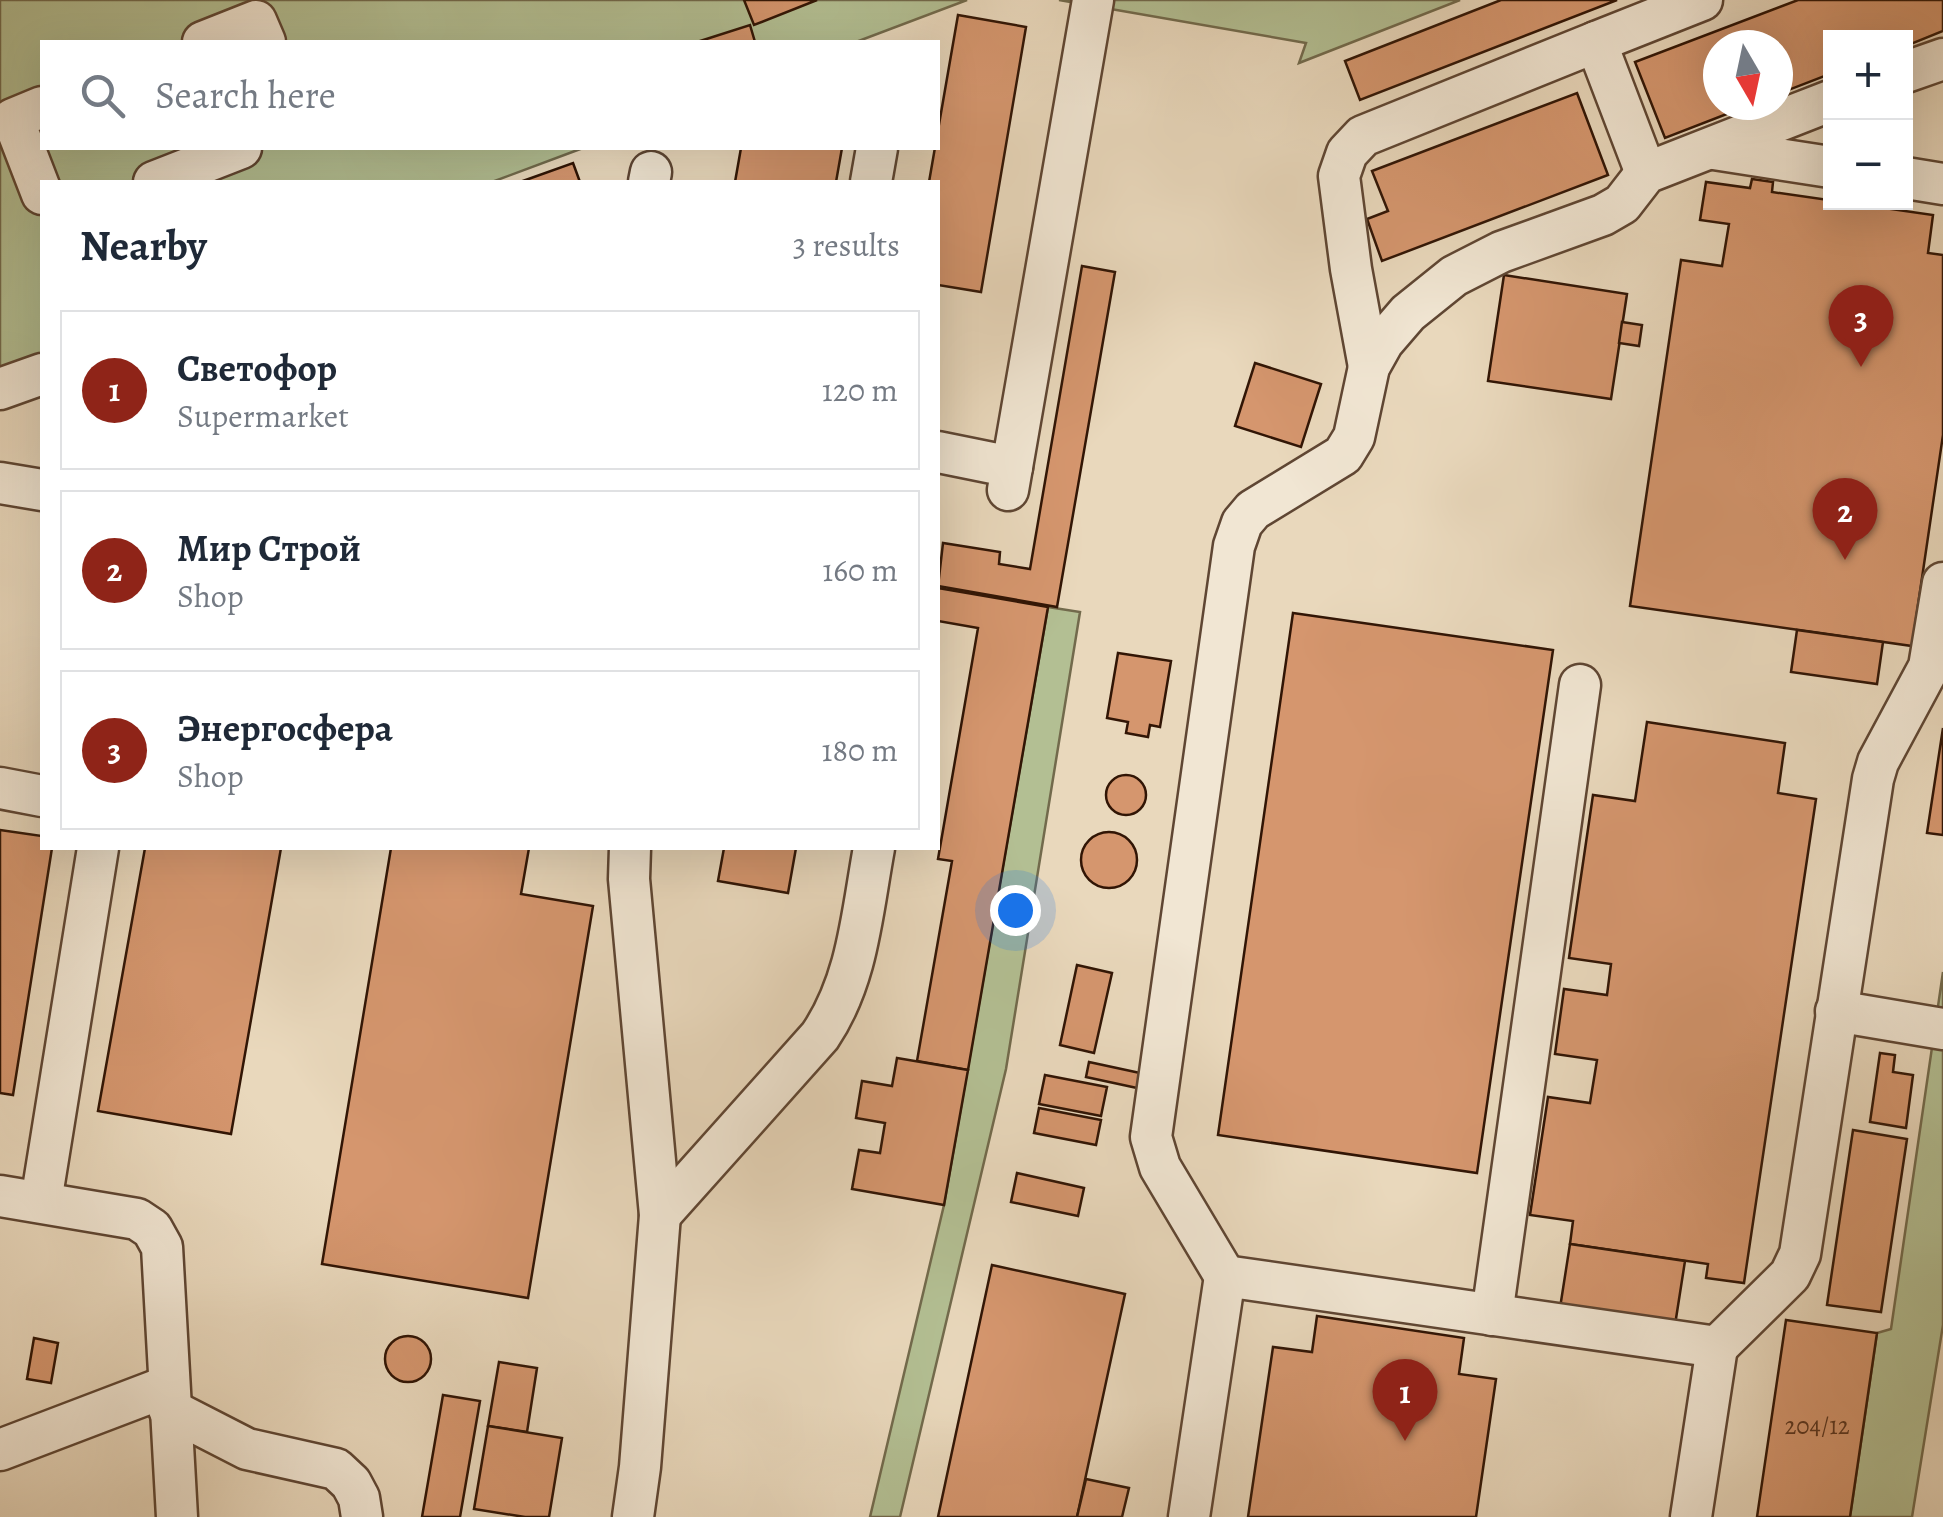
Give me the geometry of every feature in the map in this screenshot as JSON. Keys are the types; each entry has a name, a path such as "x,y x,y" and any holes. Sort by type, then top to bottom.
{"lane":[{"path":"940,453 1010,478 1093,0"},
{"path":"1370,368 1339,176 1347,153 1362,136 1702,0"},
{"path":"1596,42 1646,173"},
{"path":"1913,70 1943,59"},
{"path":"1189,1517 1225,1276 1160,1167 1151,1137 1234,546 1242,523 1254,510 1343,456 1354,437 1370,368 1383,342 1408,313 1454,276 1479,261 1622,204 1646,173 1823,105"},
{"path":"40,108 13,119 23,154 40,190"},
{"path":"1710,148 1823,166"},
{"path":"159,180 236,150"},
{"path":"871,180 878,150"},
{"path":"1913,179 1943,184"},
{"path":"1351,269 1408,313"},
{"path":"0,389 40,375"},
{"path":"0,483 40,490"},
{"path":"1692,1517 1717,1348 1790,1275 1800,1254 1873,779 1878,762 1930,667 1940,630 1943,583"},
{"path":"1492,1315 1580,685"},
{"path":"0,788 40,796"},
{"path":"41,1202 98,850"},
{"path":"630,850 629,879 660,1215 633,1517"},
{"path":"660,1215 820,1036 837,1011 850,978 874,850"},
{"path":"1836,1011 1943,1029"},
{"path":"0,1196 137,1218 152,1229 162,1247 177,1517"},
{"path":"1225,1276 1717,1348"},
{"path":"0,1450 169,1398"},
{"path":"169,1398 247,1449 336,1469 359,1498 362,1517"}],"green space":[{"path":"0,0 967,0 861,40 40,40 40,150 578,150 497,180 40,180 40,356 0,371"},
{"path":"1059,0 1460,0 1299,63 1306,43"},
{"path":"1048,607 1080,612 1006,1069 900,1517 870,1517 944,1205"},
{"path":"1943,972 1943,1325 1912,1517 1850,1517 1877,1333 1891,1329"}],"building":[{"path":"744,0 817,0 754,25"},
{"path":"1501,0 1617,0 1360,100 1345,61"},
{"path":"1798,0 1943,0 1943,31 1913,43 1913,30 1823,30 1823,77 1793,88 1793,30 1719,30"},
{"path":"958,15 1026,27 981,292 940,285 940,180 929,180 935,150 940,150 940,119"},
{"path":"750,25 754,40 703,40"},
{"path":"1703,36 1703,120 1711,120 1665,138 1635,62"},
{"path":"1577,93 1608,175 1382,261 1367,219 1388,211 1372,171"},
{"path":"741,150 842,150 836,180 735,180"},
{"path":"573,163 579,180 526,180"},
{"path":"1752,179 1773,182 1772,192 1823,199 1823,210 1898,210 1933,215 1928,253 1943,255 1943,435 1912,646 1630,606 1681,260 1722,266 1729,224 1700,220 1706,182 1750,188"},
{"path":"1082,266 1115,272 1057,607 940,586 943,543 1000,552 999,564 1030,569"},
{"path":"1504,275 1627,294 1611,399 1488,381"},
{"path":"1622,322 1642,325 1639,346 1619,343"},
{"path":"1255,363 1321,384 1301,447 1235,426"},
{"path":"940,588 1048,607 968,1070 917,1061 952,861 938,859 978,628 940,621"},
{"path":"1293,613 1553,650 1477,1173 1218,1135"},
{"path":"1797,630 1883,642 1877,684 1791,672"},
{"path":"1118,653 1171,661 1160,727 1150,725 1148,737 1126,733 1128,722 1107,718"},
{"path":"1647,722 1785,743 1778,793 1816,799 1744,1283 1706,1278 1708,1264 1570,1244 1573,1221 1530,1215 1548,1097 1590,1103 1597,1060 1555,1054 1564,989 1607,995 1611,964 1569,958 1593,795 1635,801"},
{"path":"1943,728 1943,835 1927,833"},
{"path":"1126,775 1140,781 1146,795 1140,809 1126,815 1112,809 1106,795 1112,781"},
{"path":"0,830 40,836 40,850 52,850 13,1095 0,1093"},
{"path":"1109,832 1129,840 1137,860 1129,880 1109,888 1089,880 1081,860 1089,840"},
{"path":"145,850 281,850 231,1134 98,1111"},
{"path":"391,850 529,850 521,894 593,906 528,1298 322,1264"},
{"path":"724,850 796,850 788,893 718,881"},
{"path":"1077,965 1112,973 1094,1053 1060,1045"},
{"path":"1880,1053 1895,1055 1893,1072 1913,1075 1906,1128 1870,1122"},
{"path":"897,1058 968,1070 944,1205 852,1189 859,1150 880,1153 885,1123 856,1118 862,1081 892,1086"},
{"path":"1089,1062 1140,1073 1137,1088 1086,1077"},
{"path":"1045,1075 1107,1087 1101,1116 1039,1104"},
{"path":"1039,1108 1101,1120 1096,1145 1034,1133"},
{"path":"1853,1130 1907,1139 1881,1312 1827,1305"},
{"path":"1017,1173 1084,1188 1078,1216 1011,1202"},
{"path":"1570,1244 1685,1261 1675,1325 1560,1308"},
{"path":"992,1265 1125,1294 1077,1517 938,1517"},
{"path":"1317,1316 1464,1338 1459,1374 1496,1379 1476,1517 1248,1517 1273,1347 1312,1352"},
{"path":"1786,1320 1877,1333 1850,1517 1757,1517"},
{"path":"408,1336 424,1343 431,1359 424,1375 408,1382 392,1375 385,1359 392,1343"},
{"path":"34,1338 58,1343 51,1383 27,1379"},
{"path":"499,1362 537,1368 527,1432 488,1426"},
{"path":"443,1395 480,1401 460,1517 422,1517"},
{"path":"488,1426 562,1438 549,1517 474,1509"},
{"path":"1086,1479 1129,1488 1122,1517 1077,1517"}],"place":[{"name":"Энергосфера","path":"1861,367"},
{"name":"Мир Строй","path":"1845,560"},
{"name":"Светофор","path":"1405,1441"}]}
